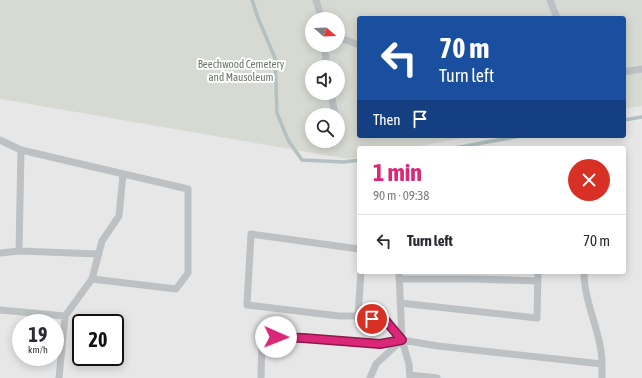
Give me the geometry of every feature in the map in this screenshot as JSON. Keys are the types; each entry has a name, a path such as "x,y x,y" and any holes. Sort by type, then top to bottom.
{"lane":[{"path":"316,0 320,12"},
{"path":"550,0 557,16"},
{"path":"345,40 357,44"},
{"path":"626,72 642,69"},
{"path":"0,140 21,150 188,189 188,273 176,289 92,279"},
{"path":"18,251 21,150"},
{"path":"59,378 65,316 92,279 102,241 119,216 123,174"},
{"path":"357,248 251,234 247,305 339,316 358,316 386,321 402,340"},
{"path":"0,253 18,251 99,254"},
{"path":"358,316 361,274"},
{"path":"400,303 537,318 538,274"},
{"path":"584,274 584,286 602,353 602,378"},
{"path":"437,378 410,376 409,364 402,340 399,276 538,281"},
{"path":"0,310 65,316"},
{"path":"261,378 262,337 303,338 380,344 402,340 438,346 602,364"},
{"path":"370,378 376,364 402,340"}],"shaded area":[{"path":"0,99 347,159 357,157 357,274 626,274 626,146 419,146 464,138 626,138 626,109 642,106 642,378 0,378"}],"green space":[{"name":"Beechwood Cemetery and Mausoleum","path":"0,0 642,0 642,106 626,109 626,16 357,16 357,138 464,138 419,146 357,146 357,157 347,159 0,99"}],"waterway":[{"path":"252,0 275,58 277,113 288,140 302,160 344,162 357,160"},
{"path":"626,120 642,117"},
{"path":"466,146 509,138"}],"route":[{"path":"276,337 380,344 402,340 386,321 372,319"}]}
